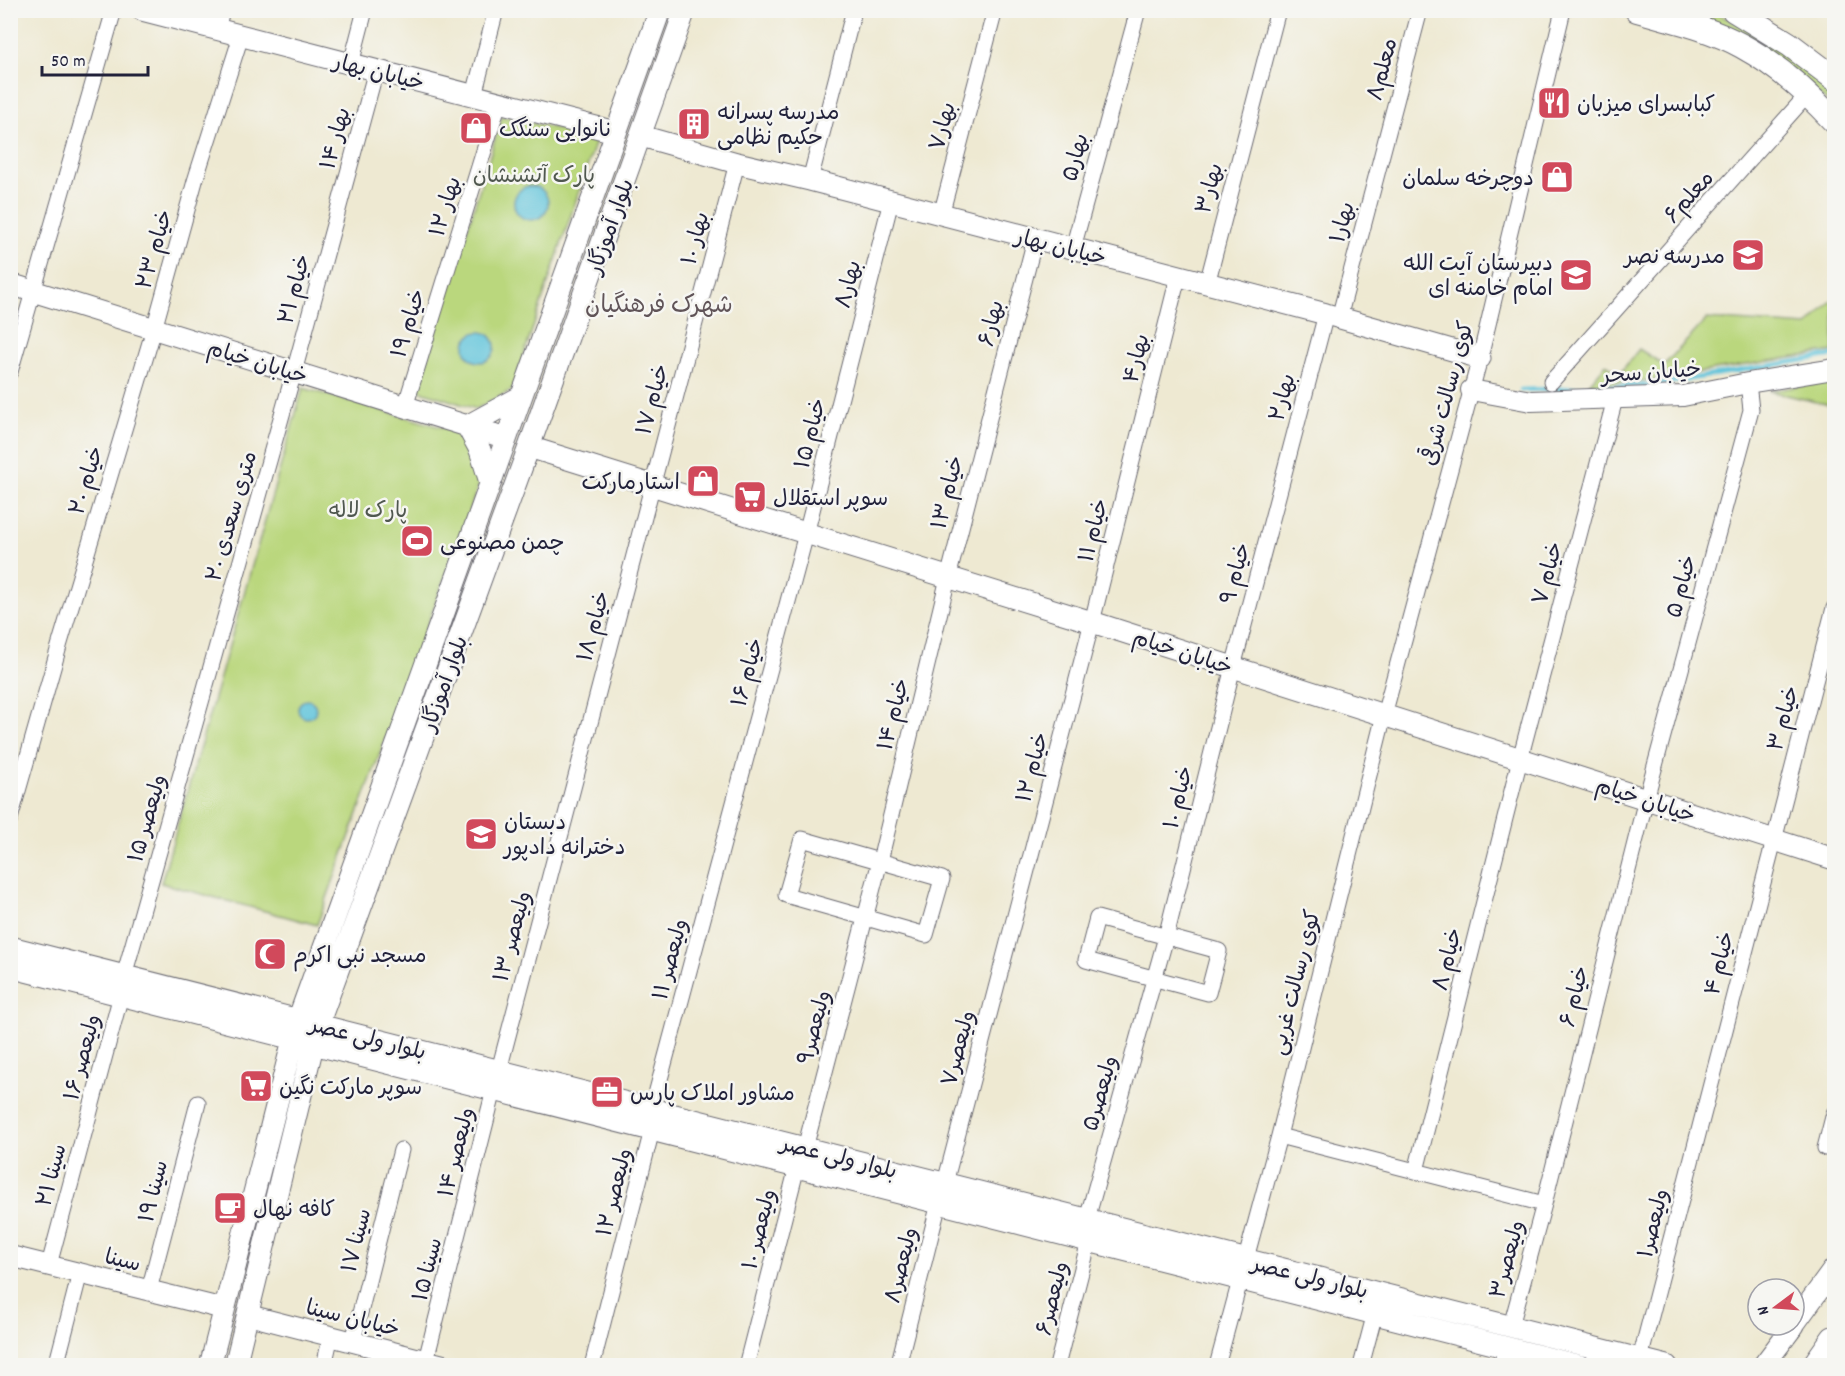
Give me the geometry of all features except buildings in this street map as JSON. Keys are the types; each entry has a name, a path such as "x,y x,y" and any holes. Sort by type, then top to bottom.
{"main road":[{"name":"خیابان بهار","path":"142,10 219,20 241,36 615,132"},
{"name":"بلوار آموزگار","path":"210,1365 224,1309 286,1109 306,1032 400,733 660,10"},
{"name":"بلوار آموزگار","path":"306,1032 421,741 685,10"},
{"path":"1637,10 1698,28 1741,45 1773,65 1808,94 1834,121"},
{"path":"1734,10 1789,44 1834,78"},
{"name":"خیابان بهار","path":"641,136 737,163 1332,316 1480,358"},
{"path":"563,279 586,288"},
{"name":"خیابان خیام","path":"10,284 506,438"},
{"path":"490,482 480,450 467,426 520,397"},
{"name":"خیابان خیام","path":"529,447 1092,622 1834,859"},
{"path":"400,733 421,741"},
{"name":"بلوار ولی عصر","path":"10,947 123,986"},
{"name":"بلوار ولی عصر","path":"10,967 123,986 942,1193 1088,1219 1504,1356 1580,1365"},
{"name":"بلوار آموزگار","path":"235,1365 248,1315 286,1109"},
{"name":"بلوار ولی عصر","path":"942,1193 1089,1241 1242,1269 1511,1326 1639,1362 1667,1365"},
{"path":"1806,1308 1834,1269"},
{"path":"1751,1365 1768,1360 1785,1337"}],"street":[{"path":"10,372 114,10"},
{"path":"351,64 365,10"},
{"path":"474,96 496,10"},
{"path":"810,180 854,10"},
{"name":"بهار۷","path":"941,215 995,10"},
{"name":"بهار۵","path":"1074,248 1138,10"},
{"name":"بهار۳","path":"1207,284 1278,10"},
{"name":"معلم۸","path":"1386,139 1420,10"},
{"name":"کوی رسالت شرقی","path":"1384,715 1480,358 1563,10"},
{"name":"خیام ۲۳","path":"154,329 195,181 241,36"},
{"name":"بهار ۱۴","path":"335,218 375,70"},
{"name":"معلم۶","path":"1551,382 1808,94"},
{"name":"بهار ۱۲","path":"453,254 499,102"},
{"name":"بهار۱","path":"1332,316 1386,139"},
{"name":"بهار ۱۰","path":"694,324 737,163"},
{"name":"بهار۸","path":"846,378 891,201"},
{"name":"خیام ۲۱","path":"294,372 335,218"},
{"name":"بهار۶","path":"989,418 1035,239"},
{"name":"خیام ۱۹","path":"405,407 453,254"},
{"name":"بهار۴","path":"1135,449 1179,277"},
{"name":"بهار۲","path":"1279,491 1332,316"},
{"name":"خیام ۱۷","path":"651,485 694,324"},
{"name":"خیام ۲۰","path":"10,819 154,329"},
{"name":"خیابان سحر","path":"1471,390 1531,401 1683,396 1834,369"},
{"name":"۲۰ متری سعدی","path":"210,672 294,372"},
{"name":"خیام ۱۵","path":"806,534 846,378"},
{"name":"خیام ۵","path":"1646,799 1751,410 1748,383"},
{"name":"خیام ۷","path":"1520,759 1615,399"},
{"name":"خیام ۱۳","path":"948,578 989,418"},
{"name":"خیام ۱۱","path":"1092,622 1135,449"},
{"name":"خیام ۱۸","path":"575,778 651,485"},
{"name":"خیام ۹","path":"1233,667 1279,491"},
{"name":"خیام ۱۶","path":"729,822 806,534"},
{"name":"خیام ۱۴","path":"865,917 948,578"},
{"name":"خیام ۳","path":"1773,840 1834,608"},
{"name":"خیام ۱۲","path":"1013,924 1092,622"},
{"name":"خیام ۱۰","path":"1154,978 1233,667"},
{"name":"ولیعصر ۱۵","path":"123,986 210,672"},
{"name":"کوی رسالت غربی","path":"1217,1365 1279,1136 1384,715"},
{"name":"خیام ۸","path":"1416,1171 1520,759"},
{"name":"ولیعصر ۱۳","path":"497,1080 575,778"},
{"name":"خیام ۶","path":"1544,1204 1646,799"},
{"name":"ولیعصر ۱۱","path":"652,1119 729,822"},
{"path":"802,839 942,879 926,935 865,917 786,895 802,839"},
{"name":"خیام ۴","path":"1707,1098 1773,840"},
{"name":"ولیعصر۹","path":"801,1157 865,917"},
{"path":"1097,918 1219,951 1208,993 1154,978 1086,960 1097,918"},
{"name":"ولیعصر۷","path":"942,1193 1013,924"},
{"name":"ولیعصر۵","path":"1088,1219 1154,978"},
{"name":"ولیعصر ۱۶","path":"85,1130 123,986"},
{"name":"ولیعصر ۱۴","path":"460,1225 497,1080"},
{"name":"ولیعصر۱","path":"1639,1362 1707,1098"},
{"name":"سینا ۱۹","path":"150,1290 198,1103"},
{"path":"1825,1148 1834,1113"},
{"name":"ولیعصر ۱۲","path":"592,1365 652,1119"},
{"name":"سینا ۲۱","path":"49,1265 85,1130"},
{"path":"1279,1136 1544,1204"},
{"name":"سینا ۱۷","path":"353,1341 401,1150"},
{"name":"ولیعصر ۱۰","path":"746,1365 801,1157"},
{"name":"ولیعصر۸","path":"898,1365 942,1193"},
{"name":"ولیعصر۳","path":"1511,1326 1544,1204"},
{"name":"سینا ۱۵","path":"426,1360 460,1225"},
{"name":"ولیعصر۶","path":"1057,1365 1089,1241"},
{"name":"سینا","path":"10,1256 224,1309"},
{"path":"56,1365 80,1273"},
{"path":"1361,1365 1374,1313"},
{"name":"خیابان سینا","path":"248,1315 447,1365"},
{"path":"324,1365 331,1335"}],"green space":[{"path":"1682,11 1712,11 1760,35 1830,88 1834,93 1834,105"},
{"name":"پارک آتشنشان","path":"502,116 597,138 512,390 476,409 418,390"},
{"path":"1834,298 1834,351 1651,380 1589,384 1606,364 1620,373 1639,349 1664,365 1707,319 1807,326"},
{"path":"1834,381 1834,406 1769,391"},
{"name":"پارک لاله","path":"303,388 462,433 480,481 317,925 161,883"}],"water":[{"path":"531,186 543,191 548,203 543,215 531,220 519,215 514,203 519,191"},
{"path":"480,332 491,336 495,347 491,358 480,362 469,358 465,347 469,336"},
{"path":"307,700 313,703 316,709 313,715 307,718 301,715 298,709 301,703"}],"waterway":[{"path":"1521,390 1654,385 1834,355"}],"place":[{"name":"کبابسرای میزبان","path":"1554,103"},
{"name":"مدرسه پسرانه حکیم نظامی","path":"694,124"},
{"name":"نانوایی سنگک","path":"476,128"},
{"name":"دوچرخه سلمان","path":"1557,177"},
{"name":"مدرسه نصر","path":"1748,255"},
{"name":"دبیرستان آیت الله امام خامنه ای","path":"1576,275"},
{"name":"استارمارکت","path":"703,481"},
{"name":"سوپر استقلال","path":"750,497"},
{"name":"چمن مصنوعی","path":"417,541"},
{"name":"دبستان دخترانه دادپور","path":"481,834"},
{"name":"مسجد نبی اکرم","path":"270,954"},
{"name":"سوپر مارکت نگین","path":"256,1086"},
{"name":"مشاور املاک پارس","path":"607,1092"},
{"name":"کافه نهال","path":"230,1208"}],"district":[{"name":"شهرک فرهنگیان","path":"659,304"}]}
